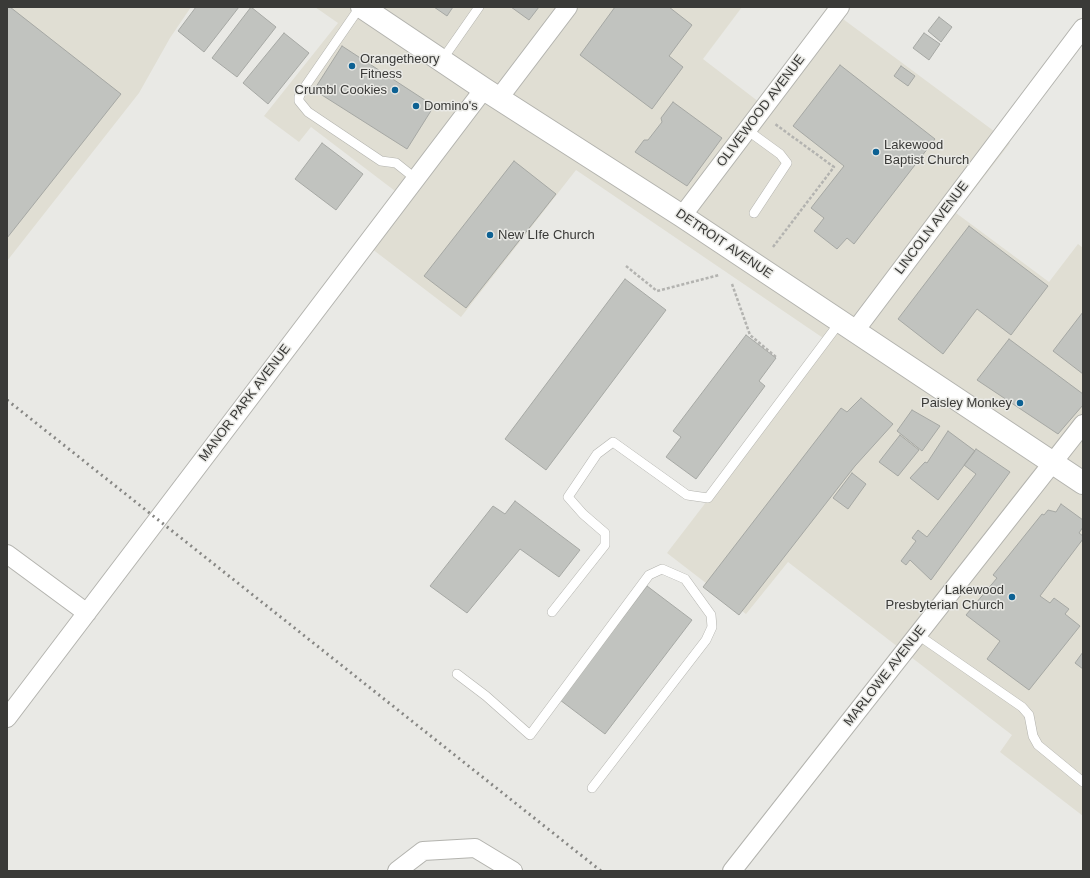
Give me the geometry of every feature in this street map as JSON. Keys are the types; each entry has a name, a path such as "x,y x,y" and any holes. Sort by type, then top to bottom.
{"main road":[{"name":"DETROIT AVENUE","path":"361,7 491,94 682,216 1083,483"}],"street":[{"name":"MANOR PARK AVENUE","path":"7,718 416,179 568,7"},
{"name":"OLIVEWOOD AVENUE","path":"682,216 840,7"},
{"name":"LINCOLN AVENUE","path":"847,327 1083,28"},
{"name":"MARLOWE AVENUE","path":"732,871 1083,424"},
{"path":"7,554 87,612"},
{"path":"397,871 423,851 475,848 513,871"}],"lane":[{"path":"361,7 298,97 299,101 308,112 381,162 396,164 416,179"},
{"path":"442,60 480,7"},
{"path":"747,130 780,154 786,164 754,213"},
{"path":"552,612 605,545 605,533 583,514 568,497 597,454 613,442 687,495 708,498 847,327"},
{"path":"457,674 486,696 530,735 649,575 662,569 685,578 711,615 712,628 706,640 592,788"},
{"path":"918,635 1022,707 1029,715 1033,736 1038,745 1083,782"}],"path":[{"path":"774,123 834,166 774,247"},
{"path":"626,266 657,291 719,275"},
{"path":"732,284 750,335 776,357"}],"shaded area":[{"path":"7,7 191,7 170,38 139,93 7,261"},
{"path":"315,7 742,7 703,59 772,112 843,19 1010,143 956,213 1049,282 1078,244 1083,248 1083,816 1000,752 1012,735 788,562 746,614 667,553 829,342 576,170 461,317 363,242 399,194 311,127 299,142 264,116 338,23"}],"building":[{"path":"7,7 10,7 121,94 7,238"},
{"path":"196,7 239,7 204,52 178,31"},
{"path":"251,7 276,27 237,77 212,58"},
{"path":"434,7 453,7 447,16"},
{"path":"511,7 539,7 529,20"},
{"path":"615,7 669,7 692,25 669,56 683,67 652,109 580,55"},
{"path":"939,17 952,27 941,42 928,31"},
{"path":"284,33 309,53 268,104 243,83"},
{"path":"924,33 940,44 929,60 913,48"},
{"path":"342,46 434,106 407,149 314,90"},
{"name":"Lakewood Baptist Church","path":"840,65 935,139 854,244 847,238 837,249 814,231 824,218 811,208 844,166 793,126"},
{"path":"901,66 915,76 908,86 894,76"},
{"path":"673,102 722,138 687,186 635,152 644,140 648,140 662,122 661,118"},
{"path":"322,143 363,174 336,210 295,179"},
{"name":"New LIfe Church","path":"514,161 556,194 466,308 424,276"},
{"path":"969,226 1048,286 1011,335 977,309 943,354 898,319"},
{"path":"625,279 666,310 546,470 505,439"},
{"path":"1083,312 1083,374 1053,351"},
{"path":"746,335 776,358 759,381 765,386 696,479 666,457 681,437 673,431"},
{"path":"1009,339 1083,394 1083,405 1058,434 977,380"},
{"path":"861,398 893,424 855,466 739,615 703,587 841,408 847,412"},
{"path":"912,410 940,426 922,451 897,431"},
{"path":"948,431 975,451 938,500 910,478 925,462 927,463"},
{"path":"900,435 919,450 898,476 879,462"},
{"path":"976,449 1010,472 931,580 910,560 906,565 901,561 916,541 912,538 918,530 927,537 976,474 964,465"},
{"path":"852,473 866,484 848,509 833,498"},
{"path":"515,501 580,550 559,577 520,549 467,613 430,586 493,506 505,514"},
{"name":"Lakewood Presbyterian Church","path":"1061,504 1083,520 1083,527 1079,533 1083,536 1083,539 1040,596 1050,603 1054,598 1069,609 1065,614 1080,626 1029,690 987,659 1000,641 966,615 997,578 993,575 1042,514 1044,515 1048,510 1056,512"},
{"path":"647,586 692,620 605,734 560,700"},
{"path":"1083,652 1083,669 1075,663"}],"railway":[{"path":"7,400 601,871"}],"place":[{"name":"Orangetheory Fitness","path":"352,66"},
{"name":"Crumbl Cookies","path":"395,90"},
{"name":"Domino's","path":"416,106"},
{"name":"Lakewood Baptist Church","path":"876,152"},
{"name":"New LIfe Church","path":"490,235"},
{"name":"Paisley Monkey","path":"1020,403"},
{"name":"Lakewood Presbyterian Church","path":"1012,597"}]}
